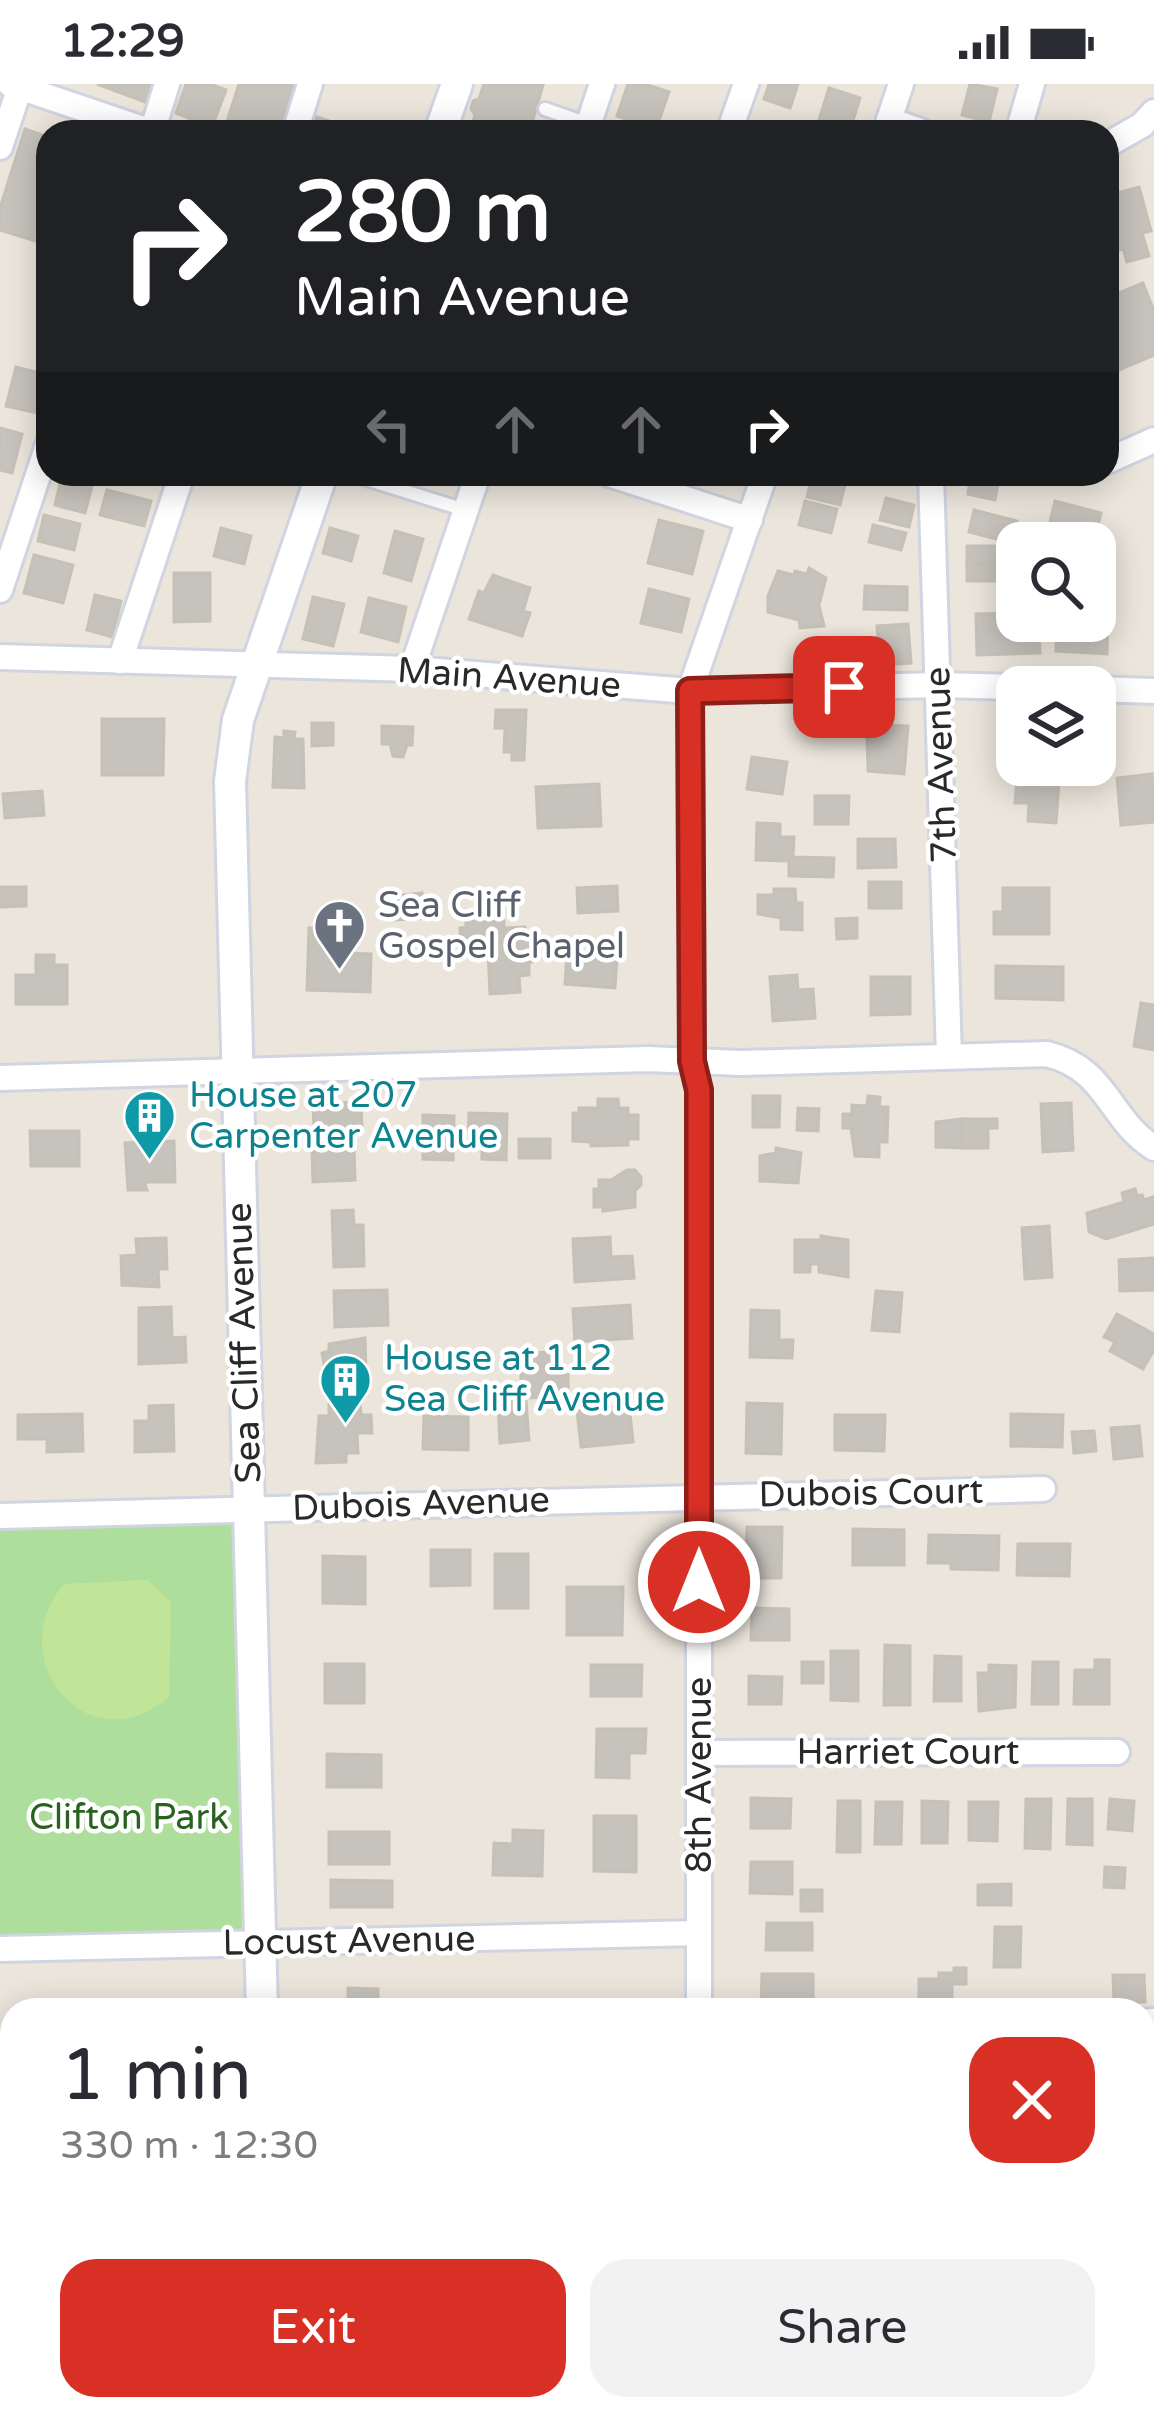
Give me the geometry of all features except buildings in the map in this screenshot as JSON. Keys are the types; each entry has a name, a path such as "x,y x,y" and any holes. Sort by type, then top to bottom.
{"street":[{"path":"156,120 167,84"},
{"path":"299,120 310,84"},
{"path":"444,120 457,84"},
{"path":"591,120 602,84"},
{"path":"734,120 746,84"},
{"path":"889,120 901,84"},
{"path":"1022,120 1032,84"},
{"path":"0,147 17,85 118,120"},
{"path":"1119,139 1154,112"},
{"path":"1119,456 1154,440"},
{"path":"0,590 36,481"},
{"path":"120,661 178,486"},
{"name":"Sea Cliff Avenue","path":"262,1998 230,781 238,721 254,666 318,486"},
{"path":"412,669 474,486"},
{"path":"646,486 750,520"},
{"name":"8th Avenue","path":"699,1998 699,1090 692,1061 690,691 761,486"},
{"name":"7th Avenue","path":"932,486 950,1056"},
{"name":"Main Avenue","path":"0,657 412,669 690,691 996,686"},
{"path":"1116,690 1154,691"},
{"path":"0,1078 648,1059 740,1063 1047,1054 1072,1061 1090,1076 1140,1138 1154,1148"},
{"name":"Dubois Court","path":"699,1496 1043,1490"},
{"name":"Dubois Avenue","path":"0,1516 699,1496"},
{"name":"Harriet Court","path":"699,1753 1117,1752"},
{"name":"Locust Avenue","path":"0,1949 699,1933"}],"lane":[{"path":"545,109 570,120"},
{"path":"388,486 465,510"}],"green space":[{"name":"Clifton Park","path":"248,1510 260,1943 0,1949 0,1516"},
{"path":"148,1580 171,1602 169,1697 139,1715 109,1719 83,1712 62,1694 48,1671 42,1643 47,1613 64,1584"}],"place":[{"name":"Sea Cliff Gospel Chapel","path":"339,972"},
{"name":"House at 207 Carpenter Avenue","path":"150,1162"},
{"name":"House at 112 Sea Cliff Avenue","path":"345,1425"}],"route":[{"path":"699,1582 699,1090 692,1061 690,691 844,687"}]}
